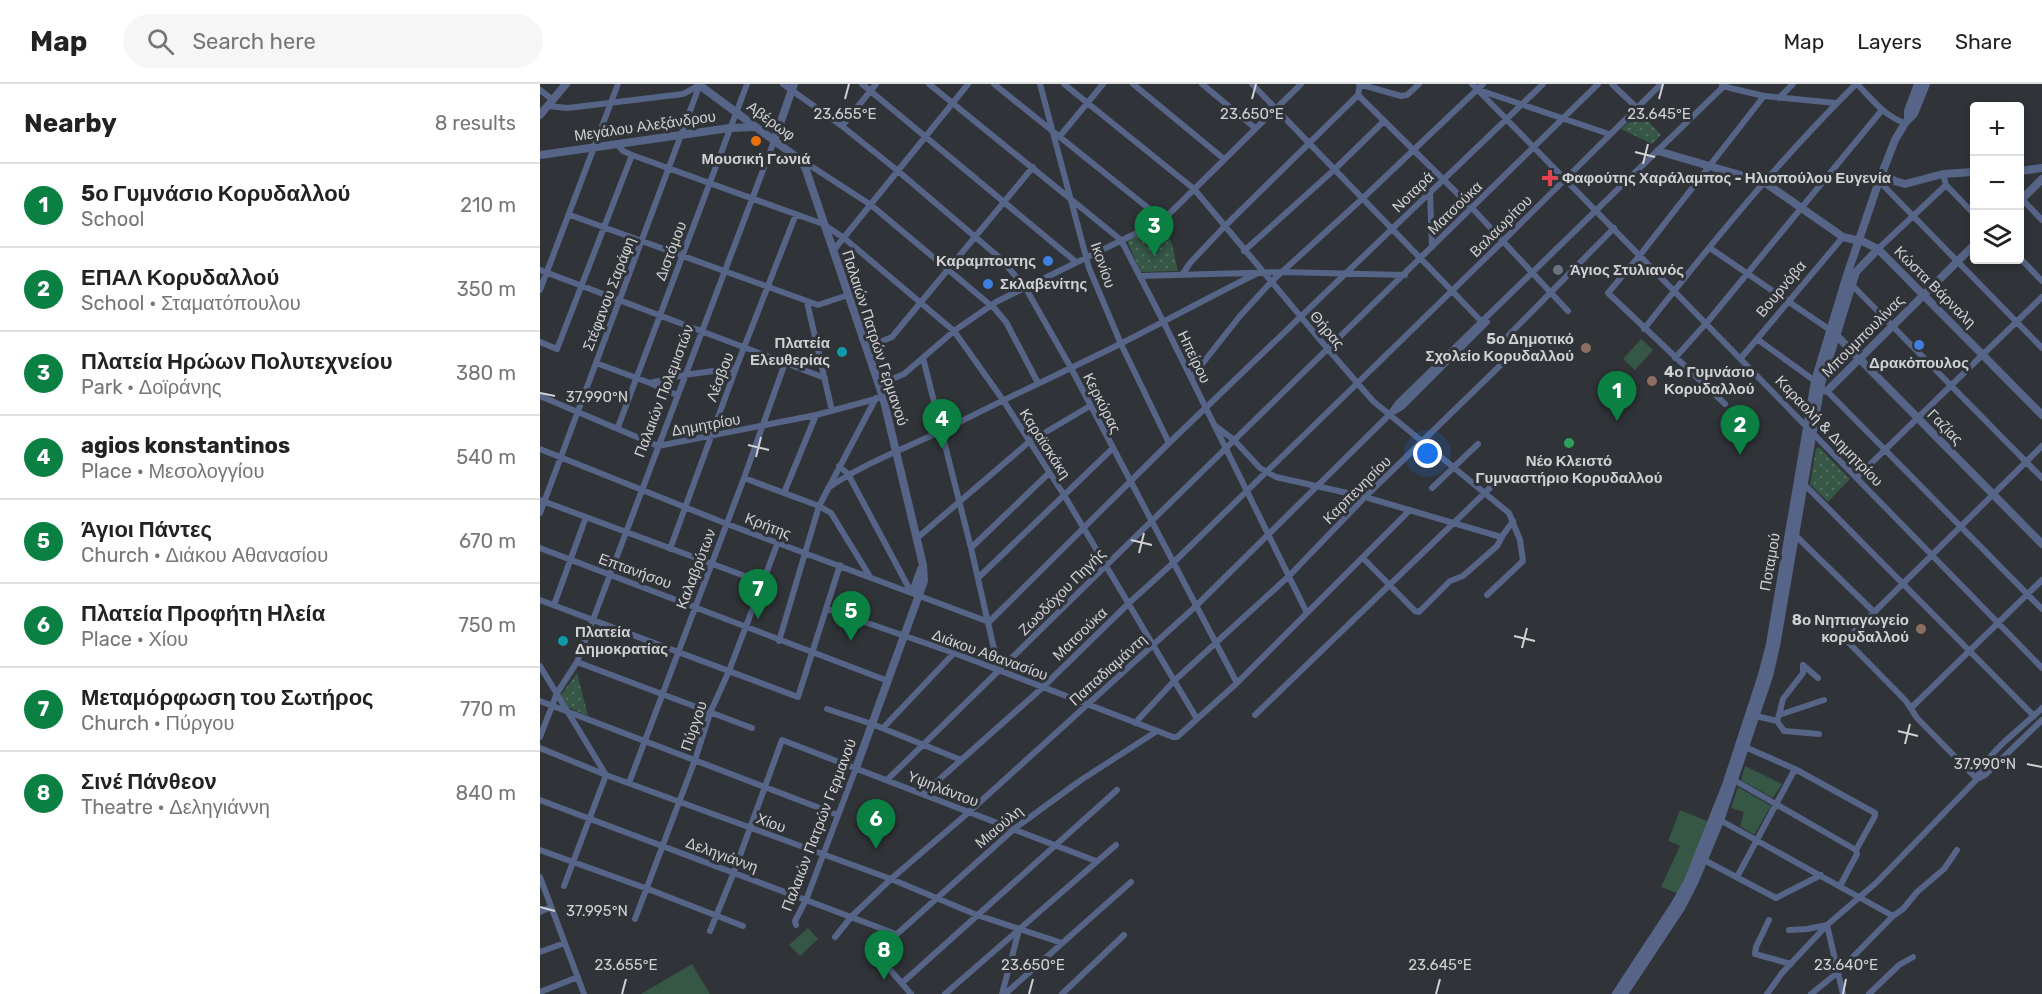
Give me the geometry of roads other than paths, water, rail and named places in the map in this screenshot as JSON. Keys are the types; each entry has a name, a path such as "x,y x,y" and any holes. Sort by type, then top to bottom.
{"street":[{"path":"540,115 566,84"},
{"path":"540,290 544,271 570,215 618,84"},
{"path":"540,90 550,103 568,108 683,94 699,84"},
{"name":"Αβέρωφ","path":"699,84 799,159"},
{"name":"Στέφανου Σαράφη","path":"540,513 542,501 579,411 699,84"},
{"name":"Διστόμου","path":"618,427 747,84"},
{"name":"Κερκύρας","path":"783,84 793,87 898,171 999,258 1025,286 1071,368 1237,682"},
{"path":"862,84 1076,262"},
{"path":"842,126 876,84"},
{"name":"Ηπείρου","path":"929,84 1121,240 1213,425 1234,440 1267,473 1365,497 1501,537"},
{"path":"832,251 968,84"},
{"path":"994,84 1163,220"},
{"name":"Ικονίου","path":"1040,84 1089,268 1121,344 1169,443"},
{"name":"Θήρας","path":"1064,84 1194,189 1259,273 1271,282 1381,409 1509,513 1522,547 1523,561 1487,595"},
{"path":"1060,136 1102,84"},
{"path":"1133,84 1224,159"},
{"path":"1202,84 1256,128"},
{"path":"1252,84 1482,322"},
{"path":"878,385 904,374 954,331 990,306 1025,286 1163,220 1301,84"},
{"path":"1182,275 1190,263 1224,227 1358,95 1360,84 1401,96 1407,95 1419,84"},
{"name":"Νοταρά","path":"989,622 1205,408 1543,84"},
{"name":"Ματσούκα","path":"1234,440 1598,84"},
{"path":"1612,84 1636,108"},
{"name":"Βαλαωρίτου","path":"1267,473 1661,84"},
{"path":"1779,98 1793,84"},
{"path":"1644,329 1764,182 1836,103 1857,84 1882,111 1894,119 1906,121"},
{"name":"Ποταμού","path":"1906,121 1918,84"},
{"name":"Ποταμού","path":"1624,994 1685,901 1704,860 1768,651 1810,429 1823,390 1832,332 1859,241 1895,140 1906,121 1914,114 1926,84"},
{"path":"1724,85 1764,96 1836,103"},
{"name":"Παπαδιαμάντη","path":"835,937 852,916 891,879 969,812 1196,606 1390,414 1398,403 1724,85"},
{"path":"1191,378 1240,316 1271,282 1363,198 1478,86 1521,105 1609,134"},
{"name":"Καραολή & Δημητρίου","path":"1478,86 1506,119 2042,668"},
{"name":"Παλαιών Πολεμιστών","path":"540,737 557,693 577,662 793,87"},
{"path":"1358,95 1472,208 1568,311"},
{"path":"1725,404 1608,293 1764,96"},
{"path":"1675,358 1882,111"},
{"path":"1244,251 1335,169 1384,121"},
{"name":"Μεγάλου Αλεξάνδρου","path":"540,155 682,134 754,127"},
{"name":"Καραϊσκάκη","path":"617,144 623,151 632,155 823,224 844,238 954,331 1003,400 1064,495 1197,719"},
{"path":"540,147 557,152"},
{"name":"Κώστα Βάρναλη","path":"1658,151 1764,182 1842,237 1878,249 2042,415"},
{"path":"540,342 557,349 632,155"},
{"path":"799,159 871,204 1001,314 1038,383"},
{"name":"Παλαιών Πατρών Γερμανού","path":"796,925 795,921 806,900 905,637 914,593 924,581 897,452 879,397 878,385 808,174 799,159"},
{"path":"866,348 892,338 1034,167"},
{"path":"2024,170 2042,168"},
{"path":"1881,178 1905,184 1943,174 1970,172"},
{"path":"1943,174 1946,186 1970,210"},
{"path":"1881,178 1913,216 2042,348"},
{"path":"2024,195 2042,179"},
{"path":"1878,249 1946,186"},
{"path":"1430,192 1432,247"},
{"path":"2024,203 2042,220"},
{"name":"Λέσβου","path":"670,549 710,437 796,214"},
{"path":"570,215 807,302 818,305 848,295"},
{"path":"1502,342 1614,228"},
{"name":"Βουρνόβα","path":"1741,358 1842,237"},
{"path":"1710,248 1832,332"},
{"name":"Ποταμού","path":"1616,994 1682,893 1734,780 1775,652 1804,484 1815,381 1851,284 1859,268 1878,249"},
{"name":"Μπουμπουλίνας","path":"1823,390 1859,359 1970,249"},
{"path":"2024,263 2042,280"},
{"path":"544,271 825,378"},
{"path":"1140,276 1282,272 1405,274"},
{"path":"828,488 848,474 941,432 1121,344 1259,273"},
{"name":"Παπαδιαμάντη","path":"1390,414 1402,406 1462,348 1524,282"},
{"path":"1851,284 2042,478"},
{"path":"1857,477 2042,297"},
{"path":"807,302 832,411"},
{"name":"Γαζίας","path":"1832,332 2042,544"},
{"path":"1757,339 1815,381"},
{"name":"Καρπενησίου","path":"1135,723 1174,681 1289,576 1365,497 1513,353"},
{"path":"923,358 989,622 999,671"},
{"path":"596,363 677,395"},
{"name":"Καλαβρύτων","path":"629,783 785,363"},
{"path":"650,383 684,375 736,368"},
{"path":"1823,390 1885,449 2042,609"},
{"name":"Δημητρίου","path":"540,396 618,427 658,446 763,427 879,397"},
{"path":"779,641 819,506 879,397"},
{"path":"916,539 1029,441 1090,406"},
{"path":"784,493 816,415"},
{"path":"1213,425 1307,613"},
{"name":"Ζωοδόχου Πηγής","path":"887,780 1234,440"},
{"path":"1432,488 1478,444"},
{"path":"1977,779 1845,640 2042,446"},
{"name":"Κρήτης","path":"540,449 727,524 989,622"},
{"path":"978,578 1112,449"},
{"path":"839,466 848,474 914,593"},
{"path":"971,548 1049,473"},
{"name":"Ματσούκα","path":"923,795 1042,688 1267,473"},
{"path":"744,478 819,506 834,517 869,576"},
{"path":"1255,715 1496,482"},
{"path":"1804,484 2034,716"},
{"path":"542,501 761,582"},
{"path":"1197,719 1410,510"},
{"path":"554,605 586,517"},
{"path":"1363,558 1418,612 1450,581 1463,576 1492,551 1513,521"},
{"path":"1795,535 1874,612"},
{"name":"Πύργου","path":"635,919 680,802 710,712 729,671 778,542"},
{"name":"Επτανήσου","path":"540,548 888,681"},
{"path":"540,600 798,698 840,565"},
{"path":"1911,708 1971,652 2042,580"},
{"name":"Διάκου Αθανασίου","path":"827,609 954,653 1157,731 1178,737 1197,719"},
{"path":"883,728 954,653"},
{"path":"577,662 752,728"},
{"path":"1818,678 1803,665 1803,673 1783,699 1778,718 1784,731 1819,734"},
{"path":"540,666 606,775 591,820 564,886"},
{"path":"1756,716 1778,718 1824,700"},
{"path":"540,701 838,815"},
{"path":"827,708 961,760"},
{"path":"1977,779 1980,770 1998,749 2042,708"},
{"path":"1767,994 1827,925 1861,897 1977,779 1985,775 2042,720"},
{"name":"Μιαούλη","path":"902,983 882,962 879,952 896,934 1014,828 1157,731"},
{"name":"Υψηλάντου","path":"766,786 782,740 1096,861"},
{"path":"1745,747 1795,769 1875,813 1840,886"},
{"name":"Χίου","path":"540,748 606,775 891,879 977,915 1062,943"},
{"path":"1737,877 1795,769"},
{"path":"1734,780 1856,850"},
{"path":"710,931 766,786"},
{"path":"911,994 902,983 1054,844 1117,790"},
{"name":"Δεληγιάννη","path":"540,800 896,934"},
{"path":"1717,819 1893,916"},
{"path":"945,994 1116,845"},
{"path":"540,850 743,926"},
{"path":"1811,994 1837,973 1893,916 1903,909 1917,892 1944,868 1957,850"},
{"path":"1704,860 1776,898 1821,875"},
{"path":"540,877 584,994"},
{"path":"1003,994 1131,882"},
{"path":"540,912 551,907"},
{"path":"1769,920 1756,947 1756,954 1791,964"},
{"path":"1789,930 1827,925"},
{"path":"1827,925 1843,994"},
{"path":"1003,994 1019,930"},
{"path":"1062,994 1124,935"},
{"path":"540,952 565,943"},
{"path":"1869,994 1899,965 1913,957"},
{"path":"540,992 578,977"}],"place":[{"name":"Μουσική Γωνιά","path":"756,141"},
{"name":"Φαφούτης Χαράλαμπος - Ηλιοπούλου Ευγενία","path":"1550,178"},
{"name":"Πλατεία Ηρώων Πολυτεχνείου","path":"1154,256"},
{"name":"Καραμπουτης","path":"1048,261"},
{"name":"Άγιος Στυλιανός","path":"1558,270"},
{"name":"Σκλαβενίτης","path":"988,284"},
{"name":"Δρακόπουλος","path":"1919,345"},
{"name":"5ο Δημοτικό Σχολείο Κορυδαλλού","path":"1586,348"},
{"name":"Πλατεία Ελευθερίας","path":"842,352"},
{"name":"4ο Γυμνάσιο Κορυδαλλού","path":"1652,381"},
{"name":"5ο Γυμνάσιο Κορυδαλλού","path":"1617,421"},
{"name":"Νέο Κλειστό Γυμναστήριο Κορυδαλλού","path":"1569,443"},
{"name":"agios konstantinos","path":"942,449"},
{"name":"ΕΠΑΛ Κορυδαλλού","path":"1740,455"},
{"name":"Μεταμόρφωση του Σωτήρος","path":"758,619"},
{"name":"8ο Νηπιαγωγείο κορυδαλλού","path":"1921,629"},
{"name":"Πλατεία Δημοκρατίας","path":"563,641"},
{"name":"Άγιοι Πάντες","path":"851,641"},
{"name":"Πλατεία Προφήτη Ηλεία","path":"876,849"},
{"name":"Σινέ Πάνθεον","path":"884,980"}]}
